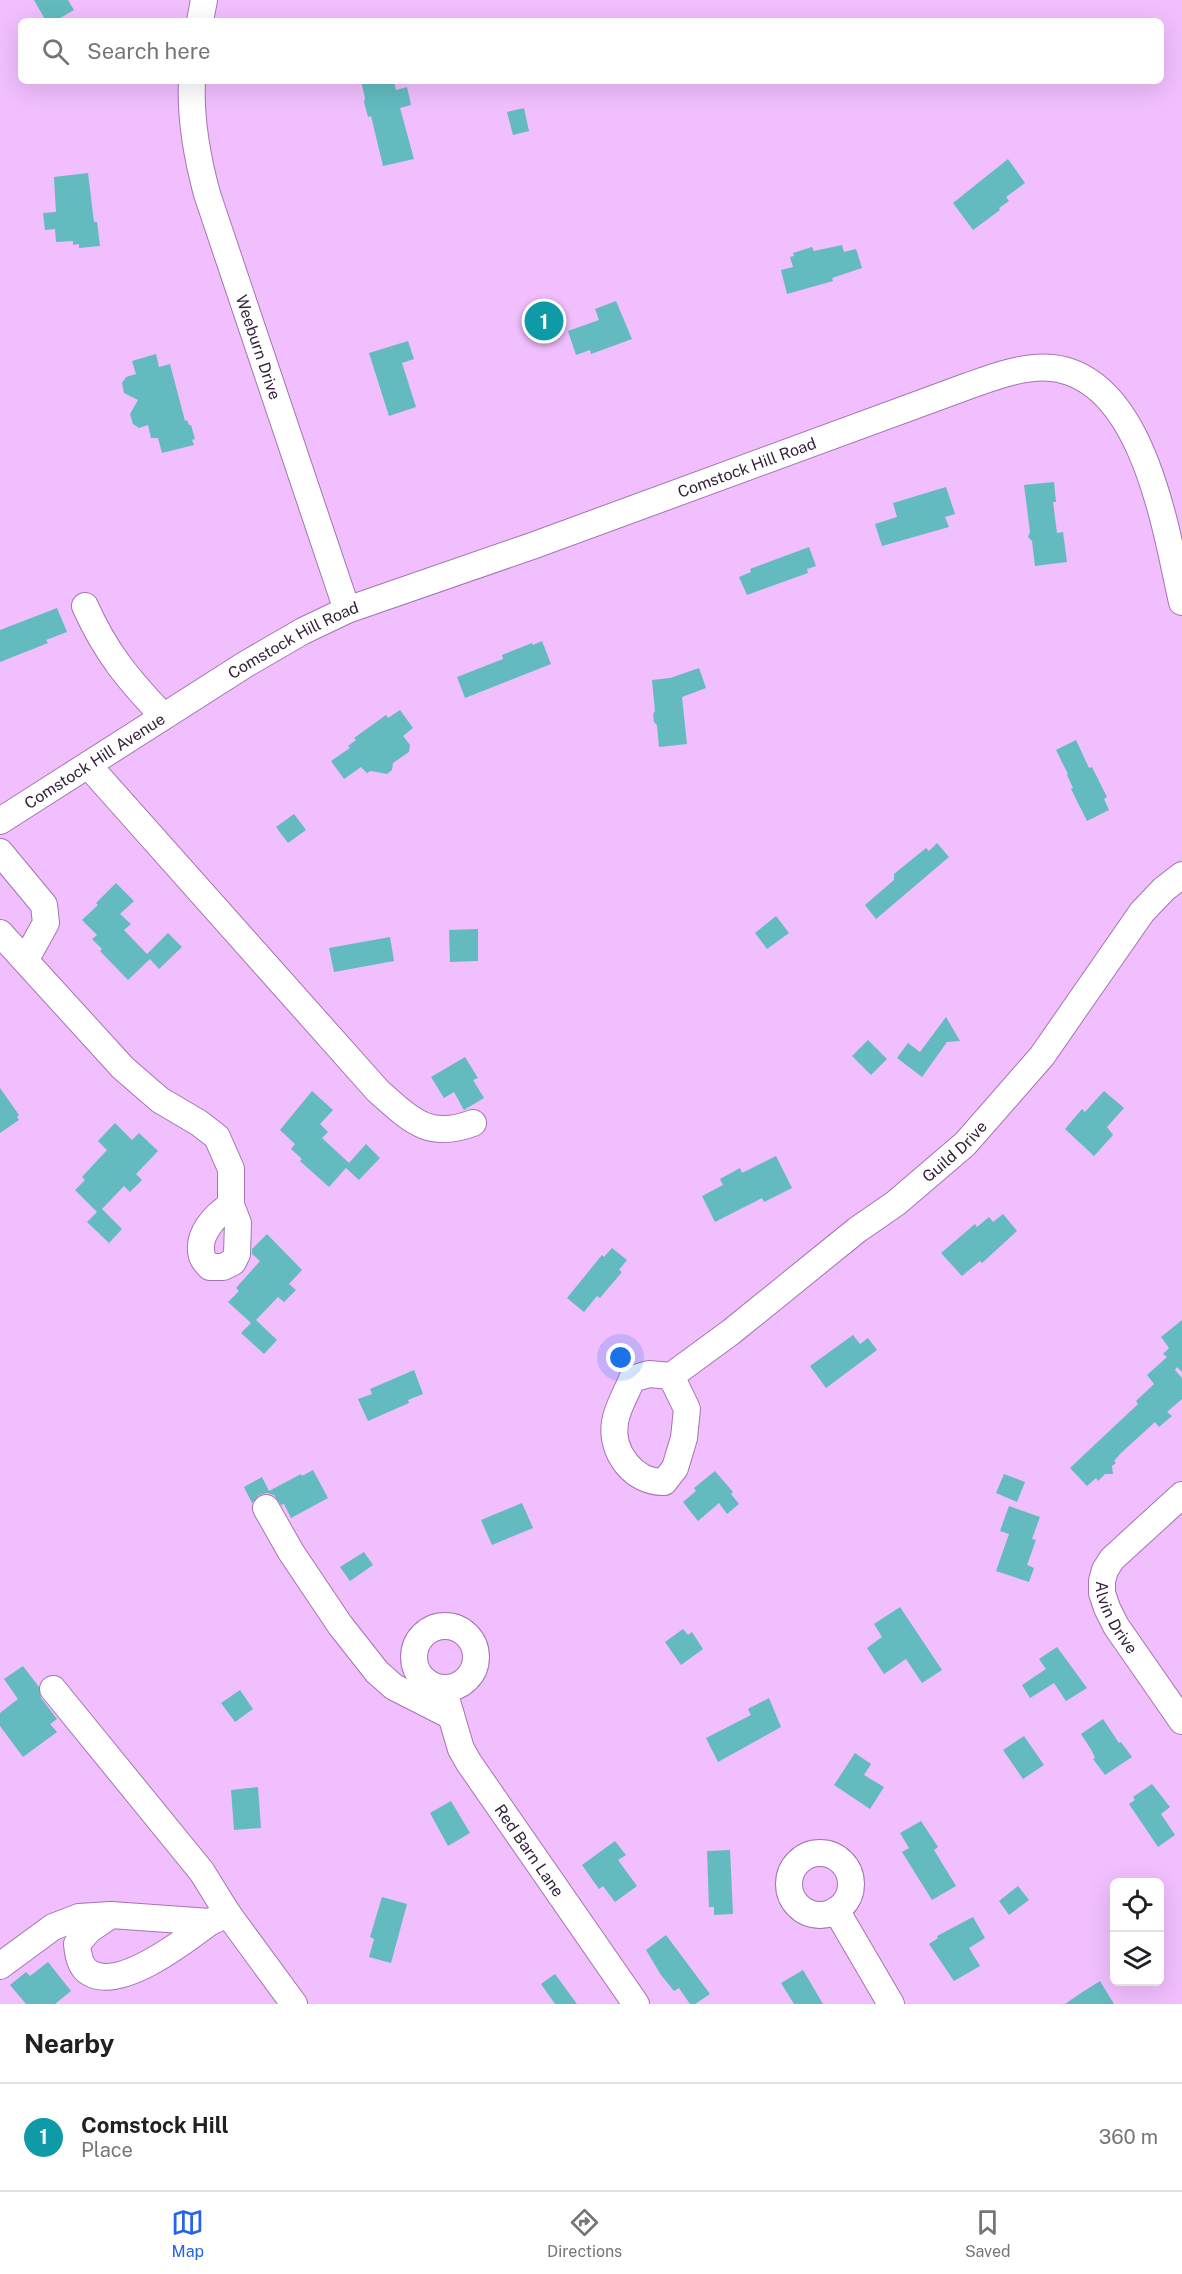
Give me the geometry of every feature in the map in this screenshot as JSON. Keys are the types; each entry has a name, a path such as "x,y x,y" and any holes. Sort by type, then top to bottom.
{"street":[{"path":"201,18 204,0"},
{"name":"Weeburn Drive","path":"192,84 192,127 197,158 207,194 348,610"},
{"name":"Comstock Hill Road","path":"190,699 287,639 348,610 532,546 968,386 1013,373 1042,368 1064,371 1085,380 1107,398 1127,424 1147,465 1158,495 1182,602"},
{"path":"85,606 99,637 122,671 164,716"},
{"name":"Comstock Hill Avenue","path":"0,821 190,699"},
{"path":"88,765 378,1091 402,1112 432,1128 446,1131 473,1123"},
{"path":"0,852 45,905 46,923 26,959"},
{"name":"Guild Drive","path":"671,1376 731,1332 857,1230 896,1203 965,1144 1042,1056 1142,912 1164,889 1182,875"},
{"path":"0,933 123,1068 160,1100 199,1123 217,1137 231,1168 231,1205"},
{"name":"Alvin Drive","path":"1182,1495 1112,1559 1102,1581 1104,1601 1116,1626 1182,1721"},
{"path":"266,1508 291,1552 334,1616 377,1672 394,1687 451,1716"},
{"name":"Red Barn Lane","path":"443,1688 461,1749 636,2004"},
{"path":"53,1689 202,1872 219,1918 294,2004"},
{"path":"836,1910 891,2004"},
{"path":"0,1966 54,1927 79,1917 111,1915 219,1918"},
{"path":"111,1915 89,1930 77,1944 79,1959 88,1973 104,1977 126,1973 166,1955 219,1918"}],"building":[{"path":"34,0 68,0 74,10 60,18 44,18"},
{"path":"362,84 395,84 396,90 407,87 411,105 400,108 414,159 383,166 371,116 368,117 364,102"},
{"path":"524,108 529,131 513,135 507,112"},
{"path":"1008,159 1025,183 1006,197 1009,201 999,208 1000,210 973,230 953,203"},
{"path":"88,173 94,222 97,222 100,246 79,248 79,244 73,245 73,241 56,242 55,229 45,230 43,213 56,212 54,177"},
{"path":"842,245 844,252 856,249 862,268 832,278 833,281 787,294 781,270 793,267 790,257 794,256 793,253 812,247 814,251"},
{"path":"616,301 632,339 591,354 590,350 576,355 568,331 599,320 595,309"},
{"path":"408,341 414,359 402,363 416,407 389,416 369,353"},
{"path":"156,354 159,367 170,364 185,421 187,420 191,425 195,439 192,440 194,445 162,453 158,438 151,438 148,425 139,428 133,424 130,414 138,400 124,393 122,383 126,377 136,374 132,361"},
{"path":"1054,482 1056,502 1053,502 1057,533 1063,532 1067,562 1035,566 1032,541 1028,537 1030,532 1024,485"},
{"path":"946,487 955,514 945,517 949,527 882,546 875,524 897,517 893,503"},
{"path":"809,547 816,566 807,569 808,573 747,595 739,577 751,572 750,569"},
{"path":"57,608 67,632 46,640 48,643 0,662 0,630"},
{"path":"542,641 551,664 465,698 457,677 503,659 502,655"},
{"path":"699,668 706,688 682,697 687,744 659,747 657,725 653,714 655,711 652,680 670,678"},
{"path":"400,710 413,728 403,736 410,745 409,752 393,763 392,770 387,774 371,771 367,773 361,767 344,779 331,761 350,748 348,746 356,740 354,738 386,715 388,718"},
{"path":"1076,740 1089,768 1092,767 1107,797 1104,799 1109,810 1087,821 1071,789 1073,788 1068,774 1056,750"},
{"path":"294,814 306,830 288,843 276,827"},
{"path":"937,843 949,857 876,919 865,905 894,880 894,874 926,848 929,851"},
{"path":"116,883 134,901 120,914 131,924 124,930 147,954 168,933 182,947 159,969 150,959 128,980 100,951 102,949 92,939 97,935 82,920"},
{"path":"776,916 789,933 767,949 755,933"},
{"path":"478,929 478,961 450,962 449,930"},
{"path":"390,937 394,961 334,972 329,948"},
{"path":"946,1017 960,1041 947,1042 922,1077 897,1058 908,1043 920,1052"},
{"path":"868,1040 887,1059 871,1075 852,1056"},
{"path":"465,1057 478,1078 473,1080 484,1098 464,1110 454,1092 444,1098 431,1077"},
{"path":"0,1088 19,1115 17,1117 19,1120 0,1133"},
{"path":"312,1091 333,1110 320,1124 328,1132 322,1138 349,1163 366,1144 380,1158 359,1180 346,1168 329,1187 300,1161 302,1159 291,1149 295,1144 280,1130"},
{"path":"1104,1091 1124,1108 1107,1127 1113,1135 1094,1156 1065,1129 1082,1109 1085,1112"},
{"path":"115,1123 132,1140 139,1133 158,1151 136,1174 142,1180 130,1192 124,1186 102,1209 122,1229 109,1243 87,1222 97,1212 75,1190 85,1180 82,1177 107,1150 98,1141"},
{"path":"776,1156 792,1188 764,1202 762,1198 715,1222 702,1196 723,1185 720,1179 740,1168 742,1173"},
{"path":"1003,1214 1017,1231 982,1263 980,1261 962,1276 941,1253 975,1224 977,1227 989,1217 993,1222"},
{"path":"267,1234 302,1270 289,1284 296,1290 284,1302 278,1297 256,1320 277,1340 264,1354 241,1333 251,1323 228,1302 239,1291 236,1288 260,1261 252,1254 252,1249"},
{"path":"612,1248 627,1260 619,1270 622,1272 600,1298 597,1296 584,1312 567,1298 602,1255 604,1257"},
{"path":"1182,1320 1182,1372 1177,1367 1175,1370 1182,1378 1182,1399 1167,1412 1172,1416 1159,1427 1155,1422 1121,1453 1112,1466 1113,1474 1105,1474 1098,1481 1096,1478 1087,1486 1070,1468 1138,1404 1136,1401 1154,1384 1147,1375 1167,1357 1163,1354 1169,1348 1161,1337"},
{"path":"853,1335 860,1344 868,1338 877,1350 826,1388 810,1366"},
{"path":"414,1370 423,1394 408,1400 409,1403 368,1421 358,1399 372,1394 370,1389"},
{"path":"313,1470 328,1498 291,1518 284,1504 281,1505 274,1495 267,1493 259,1495 252,1503 244,1487 262,1477 269,1491"},
{"path":"715,1471 733,1492 731,1494 739,1504 727,1514 719,1503 698,1521 683,1502 696,1491 694,1488"},
{"path":"1004,1474 1025,1482 1017,1502 996,1493"},
{"path":"522,1503 533,1528 492,1545 481,1520"},
{"path":"1009,1506 1040,1517 1032,1539 1036,1540 1027,1565 1034,1568 1029,1582 996,1571 1009,1534 1000,1531"},
{"path":"364,1552 373,1565 350,1581 340,1567"},
{"path":"900,1607 942,1670 922,1683 906,1659 884,1674 867,1648 882,1637 874,1624"},
{"path":"683,1629 688,1635 692,1632 703,1649 681,1665 665,1642"},
{"path":"1057,1647 1087,1688 1066,1701 1054,1683 1030,1698 1022,1685 1046,1669 1039,1659"},
{"path":"23,1666 39,1687 41,1698 57,1719 50,1724 57,1732 23,1757 0,1726 0,1713 18,1699 4,1679"},
{"path":"240,1690 253,1709 235,1722 221,1703"},
{"path":"769,1698 781,1727 718,1762 706,1738 751,1715 748,1709"},
{"path":"1103,1719 1119,1743 1121,1742 1132,1757 1105,1775 1093,1759 1095,1758 1092,1751 1081,1734"},
{"path":"1024,1736 1044,1765 1023,1779 1003,1750"},
{"path":"855,1753 871,1764 864,1775 884,1787 870,1809 834,1785"},
{"path":"1152,1784 1170,1807 1161,1814 1175,1835 1158,1847 1129,1804 1135,1800 1133,1797"},
{"path":"258,1787 261,1828 234,1830 231,1790"},
{"path":"451,1801 470,1833 448,1846 430,1813"},
{"path":"921,1821 938,1847 934,1850 956,1886 932,1900 902,1852 909,1848 900,1833"},
{"path":"615,1841 626,1855 618,1860 637,1886 615,1902 603,1886 599,1889 582,1865"},
{"path":"730,1850 733,1914 714,1915 714,1907 709,1907 707,1851"},
{"path":"1018,1886 1029,1900 1009,1915 999,1901"},
{"path":"382,1897 407,1904 391,1963 369,1957 374,1939 370,1937"},
{"path":"973,1917 985,1938 969,1948 980,1966 954,1981 929,1944 938,1938 937,1936"},
{"path":"666,1935 710,1994 695,2004 690,2004 679,1988 674,1991 646,1950"},
{"path":"48,1962 71,1991 55,2004 26,2004 10,1985 26,1972 30,1976"},
{"path":"803,1970 823,2004 794,2004 781,1983"},
{"path":"555,1974 577,2004 555,2004 541,1984"},
{"path":"1100,1981 1114,2004 1065,2004 1081,1993"}],"place":[{"name":"Comstock Hill","path":"544,321"}]}
